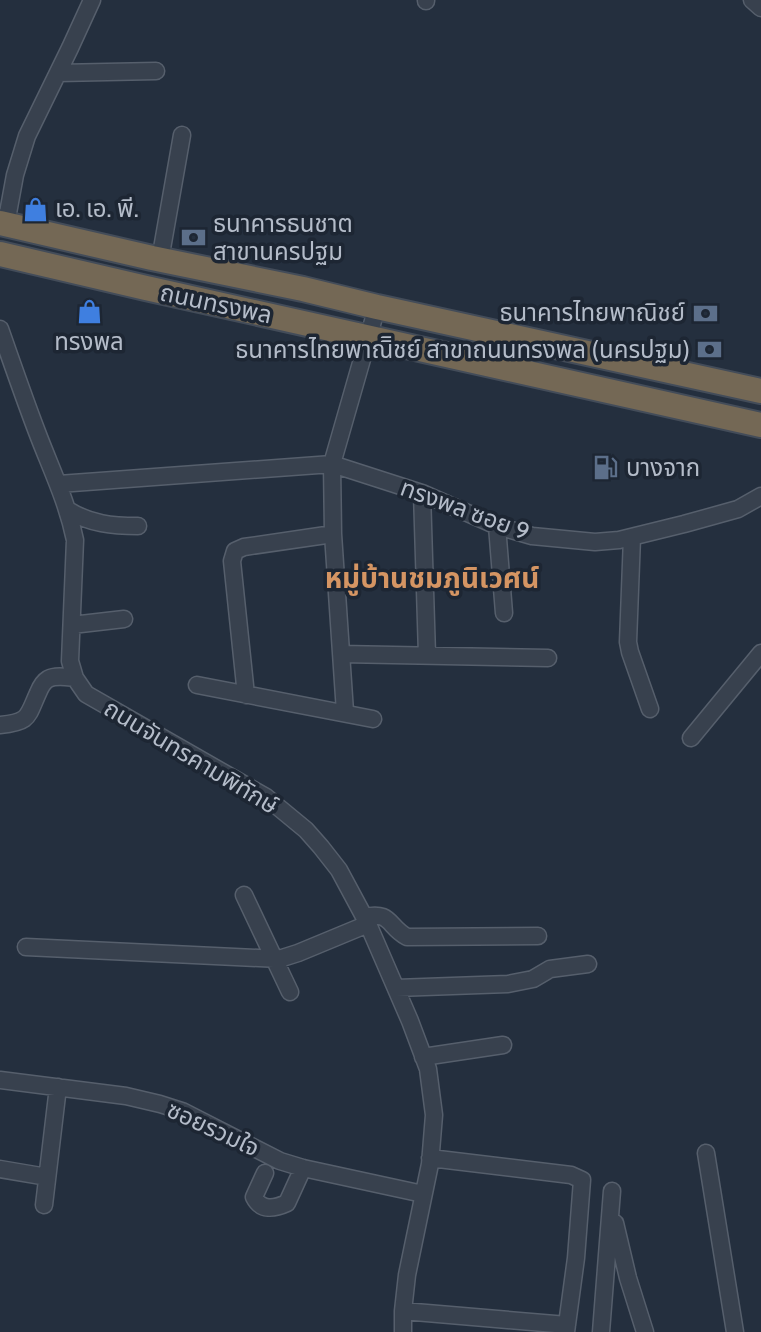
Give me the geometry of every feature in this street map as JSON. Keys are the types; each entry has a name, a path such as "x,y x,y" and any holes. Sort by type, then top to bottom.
{"highway":[{"name":"ถนนทรงพล","path":"3,223 160,260 303,289 761,391"},
{"name":"ถนนทรงพล","path":"0,254 761,425"}],"street":[{"path":"3,223 27,136 92,0"},
{"path":"752,0 761,8"},
{"path":"58,73 156,71"},
{"path":"160,260 182,135"},
{"path":"345,712 333,534 332,464 377,307"},
{"path":"0,328 38,435 60,484 75,540 70,661 75,678 46,680 24,720 0,725"},
{"path":"60,484 332,464"},
{"name":"ทรงพล ซอย 9","path":"332,464 422,493 497,526 532,536 595,542 632,537 738,509 761,496"},
{"path":"422,493 427,655"},
{"path":"68,510 92,521 112,526 138,526"},
{"path":"497,526 504,613"},
{"path":"246,695 232,561 235,551 244,547 333,534"},
{"path":"632,537 628,642 650,709"},
{"path":"72,625 124,619"},
{"path":"691,738 761,653"},
{"path":"341,654 548,659"},
{"name":"ถนนจันทรคามพิทักษ์","path":"75,678 86,694 266,797 306,830 339,870 366,921 428,1069 434,1115 430,1158 407,1275 402,1332"},
{"path":"197,685 373,719"},
{"path":"244,895 290,992"},
{"path":"26,947 273,959 298,953 376,915 383,916 399,933 407,937 538,936"},
{"path":"396,988 508,984 533,979 550,968 588,964"},
{"path":"423,1057 503,1045"},
{"name":"ซอยรวมใจ","path":"0,1080 126,1096 160,1104 182,1111 280,1161 423,1194"},
{"path":"44,1205 58,1087"},
{"path":"706,1153 736,1332"},
{"path":"403,1311 566,1329 576,1258 582,1180 571,1175 430,1158"},
{"path":"265,1173 254,1197 257,1204 266,1208 277,1207 287,1203 303,1168"},
{"path":"0,1169 47,1177"},
{"path":"601,1332 611,1199 628,1278 645,1332"}],"place":[{"name":"เอ. เอ. พี.","path":"35,209"},
{"name":"ธนาคารธนชาต สาขานครปฐม","path":"193,238"},
{"name":"ทรงพล","path":"89,311"},
{"name":"ธนาคารไทยพาณิชย์","path":"705,313"},
{"name":"ธนาคารไทยพาณิิชย์ สาขาถนนทรงพล (นครปฐม)","path":"710,350"},
{"name":"บางจาก","path":"606,468"}],"district":[{"name":"หมู่บ้านชมภูนิเวศน์","path":"432,578"}]}
